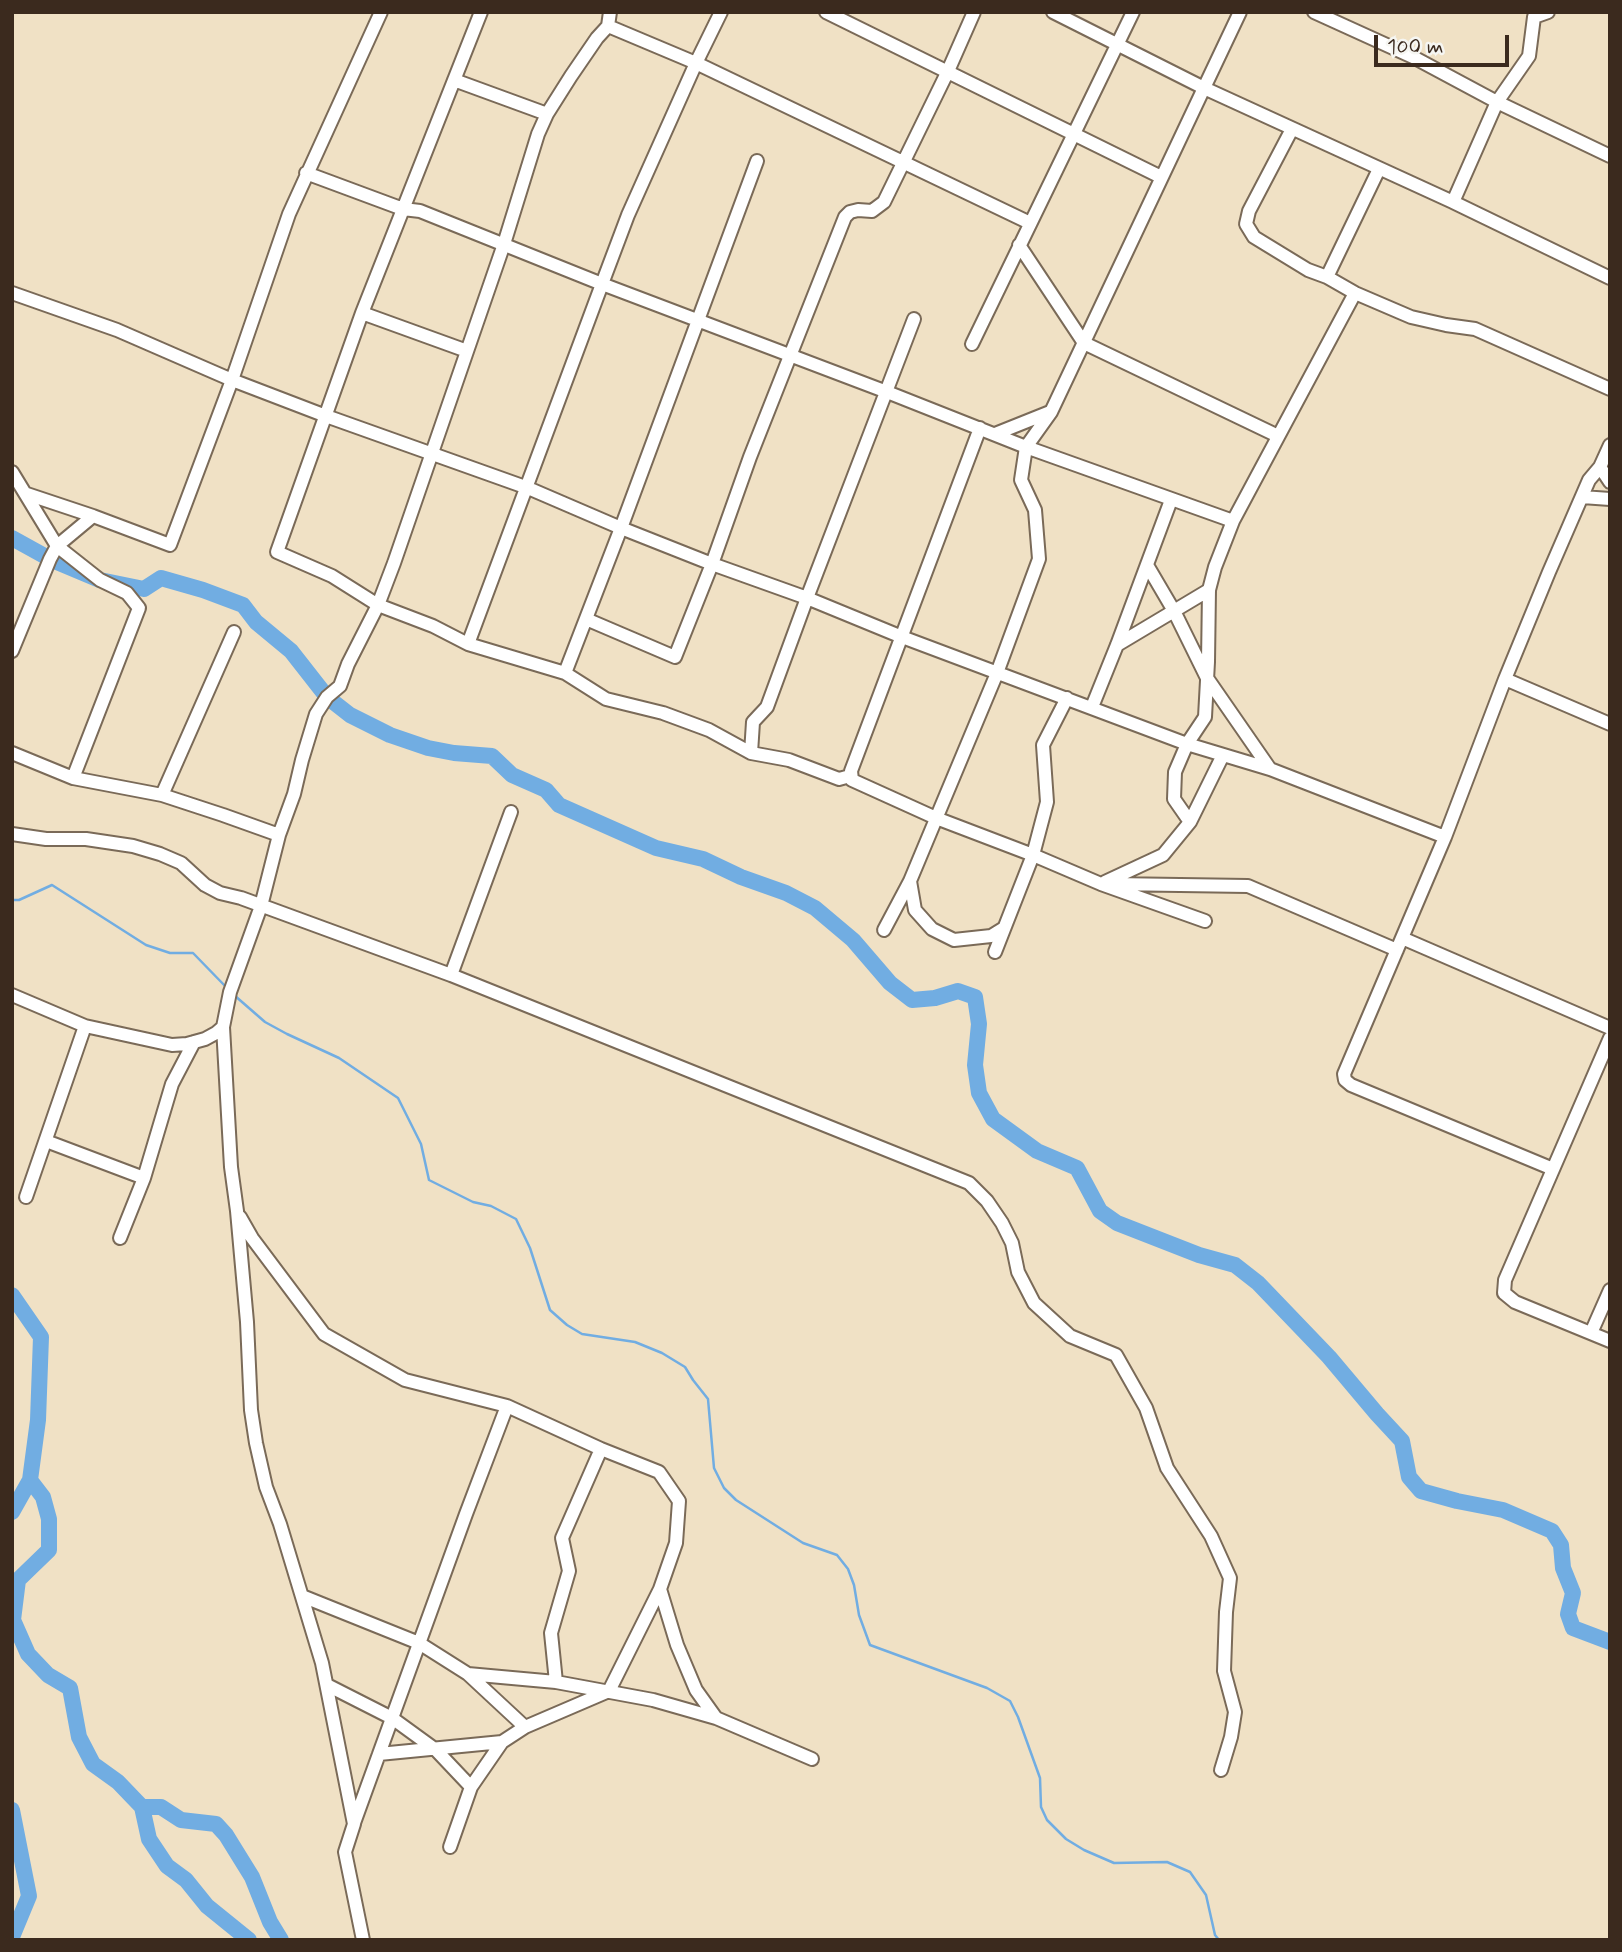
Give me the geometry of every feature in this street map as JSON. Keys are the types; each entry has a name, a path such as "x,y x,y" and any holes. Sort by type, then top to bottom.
{"street":[{"path":"27,494 170,545 232,380 289,214 380,12"},
{"path":"481,12 362,313 276,552 332,576 378,605 433,626 468,644 565,673 606,699 663,713 709,730 751,753 789,760 839,779 850,776"},
{"path":"354,1824 322,1663 280,1524 266,1487 256,1443 251,1410 247,1322 237,1211 230,1167 223,1027 234,979 261,906 279,835 294,794 316,714 327,697 340,686 348,664 378,605 504,244 538,134 547,114 597,38 608,26 610,12"},
{"path":"468,644 628,215 721,12"},
{"path":"826,12 1161,177"},
{"path":"586,619 676,657 750,457 845,217 858,210 872,211 884,202 974,12"},
{"path":"1053,12 1205,88 1453,202 1610,278"},
{"path":"972,344 1133,12"},
{"path":"884,930 910,881 997,673 1039,559 1035,510 1021,480 1026,447 1051,412 1240,12"},
{"path":"1314,12 1413,57 1497,102 1610,156"},
{"path":"1453,202 1497,102 1529,56 1534,17 1548,12"},
{"path":"608,26 696,63 1030,223"},
{"path":"454,80 547,114"},
{"path":"1292,129 1249,211 1246,224 1254,237 1308,270 1355,293 1411,317 1475,329 1499,338 1610,390"},
{"path":"565,673 758,161"},
{"path":"1327,277 1379,169"},
{"path":"306,173 403,209 420,211 698,322 887,391 1026,447 1233,521"},
{"path":"1020,246 1084,343 1278,436"},
{"path":"12,293 117,330 232,380 326,416 528,488 712,565 807,598 902,637 1092,706 1187,744 1270,769 1445,837"},
{"path":"1190,822 1174,799 1175,772 1187,744 1205,717 1209,590 1215,567 1233,521 1355,293"},
{"path":"362,313 467,351"},
{"path":"751,753 753,722 767,707 914,319"},
{"path":"995,433 1051,412"},
{"path":"850,776 980,428"},
{"path":"1553,1169 1351,1085 1345,1080 1344,1074 1445,837 1505,679 1589,480 1600,467 1610,445"},
{"path":"1600,467 1610,482"},
{"path":"12,472 57,546 100,580 127,593 139,608 73,778"},
{"path":"1582,497 1610,499"},
{"path":"1092,706 1171,500"},
{"path":"12,651 57,546 93,516"},
{"path":"1147,565 1174,611 1207,678 1270,769"},
{"path":"1116,645 1209,590"},
{"path":"162,795 234,632"},
{"path":"1505,679 1610,724"},
{"path":"995,952 1033,855 1047,802 1043,745 1067,698"},
{"path":"12,753 73,778 162,795 279,835"},
{"path":"1101,884 1163,855 1190,822 1223,755"},
{"path":"850,776 856,783 936,818 1101,884 1205,921"},
{"path":"451,975 511,812"},
{"path":"12,834 46,839 86,839 133,846 181,863 205,885 220,893 241,898 451,975 969,1183 987,1201 1012,1243 1015,1265 1034,1303 1070,1336 1116,1355 1146,1408 1167,1468 1212,1536 1230,1578 1224,1671 1235,1712 1221,1770"},
{"path":"910,881 915,910 932,929 954,940 991,936 1004,928"},
{"path":"1101,884 1248,886 1610,1028"},
{"path":"12,995 85,1026 172,1045 194,1042 216,1033 223,1027"},
{"path":"26,1197 85,1026"},
{"path":"1610,1038 1505,1280 1504,1293 1515,1303 1610,1341"},
{"path":"120,1238 144,1178 172,1084 194,1042"},
{"path":"46,1140 144,1178"},
{"path":"237,1211 252,1238 324,1334 405,1380 507,1406 659,1472 679,1501 676,1543 660,1589 609,1692 525,1727 502,1742 471,1787 450,1847"},
{"path":"1591,1334 1610,1290"},
{"path":"363,1940 345,1852 507,1406"},
{"path":"556,1682 551,1633 569,1571 562,1538 601,1449"},
{"path":"660,1589 677,1645 696,1690 716,1718"},
{"path":"302,1596 419,1643 468,1674 525,1727"},
{"path":"468,1674 556,1682 653,1700 716,1718 812,1759"},
{"path":"327,1685 392,1718 436,1750 471,1787"},
{"path":"379,1754 502,1742"}],"waterway":[{"path":"12,538 50,559 100,580 144,589 161,578 243,605 256,622 291,651 327,697 350,715 390,735 428,748 492,756 512,775 546,790 559,805 656,848 703,859 741,877 786,893 815,908 853,940 890,983 912,1000 935,998 958,991 975,997 979,1024 975,1065 979,1093 993,1119 1037,1151 1077,1168 1100,1211 1117,1223 1199,1255 1235,1265 1258,1283 1329,1357 1402,1441 1409,1477 1421,1491 1503,1510 1552,1531 1561,1545 1563,1568 1573,1593 1568,1614 1573,1628 1610,1642"},
{"path":"12,900 19,900 52,885 146,945 170,953 193,953 227,988"},
{"path":"234,995 265,1022 339,1058 398,1098 421,1144 429,1180 516,1219 530,1248 550,1310 567,1325 582,1334 635,1342 662,1353 685,1367 708,1399 714,1468 724,1488 736,1500 803,1543 837,1555 848,1569 854,1585 859,1615 870,1645 987,1688 1010,1701 1040,1778 1041,1807 1047,1820 1066,1839 1114,1863 1167,1862 1190,1872 1206,1895 1215,1935 1219,1940"},
{"path":"12,1295 41,1337 38,1420 30,1480 12,1512"},
{"path":"30,1480 43,1497 49,1519 49,1550 18,1580 13,1620 28,1654 48,1675 70,1688 79,1737 93,1764 118,1782 142,1807 161,1807 181,1820 216,1824 226,1835 252,1877 270,1922 281,1940"},
{"path":"142,1807 149,1839 167,1866 186,1880 207,1906 249,1940"},
{"path":"12,1810 29,1896 12,1937"}]}
